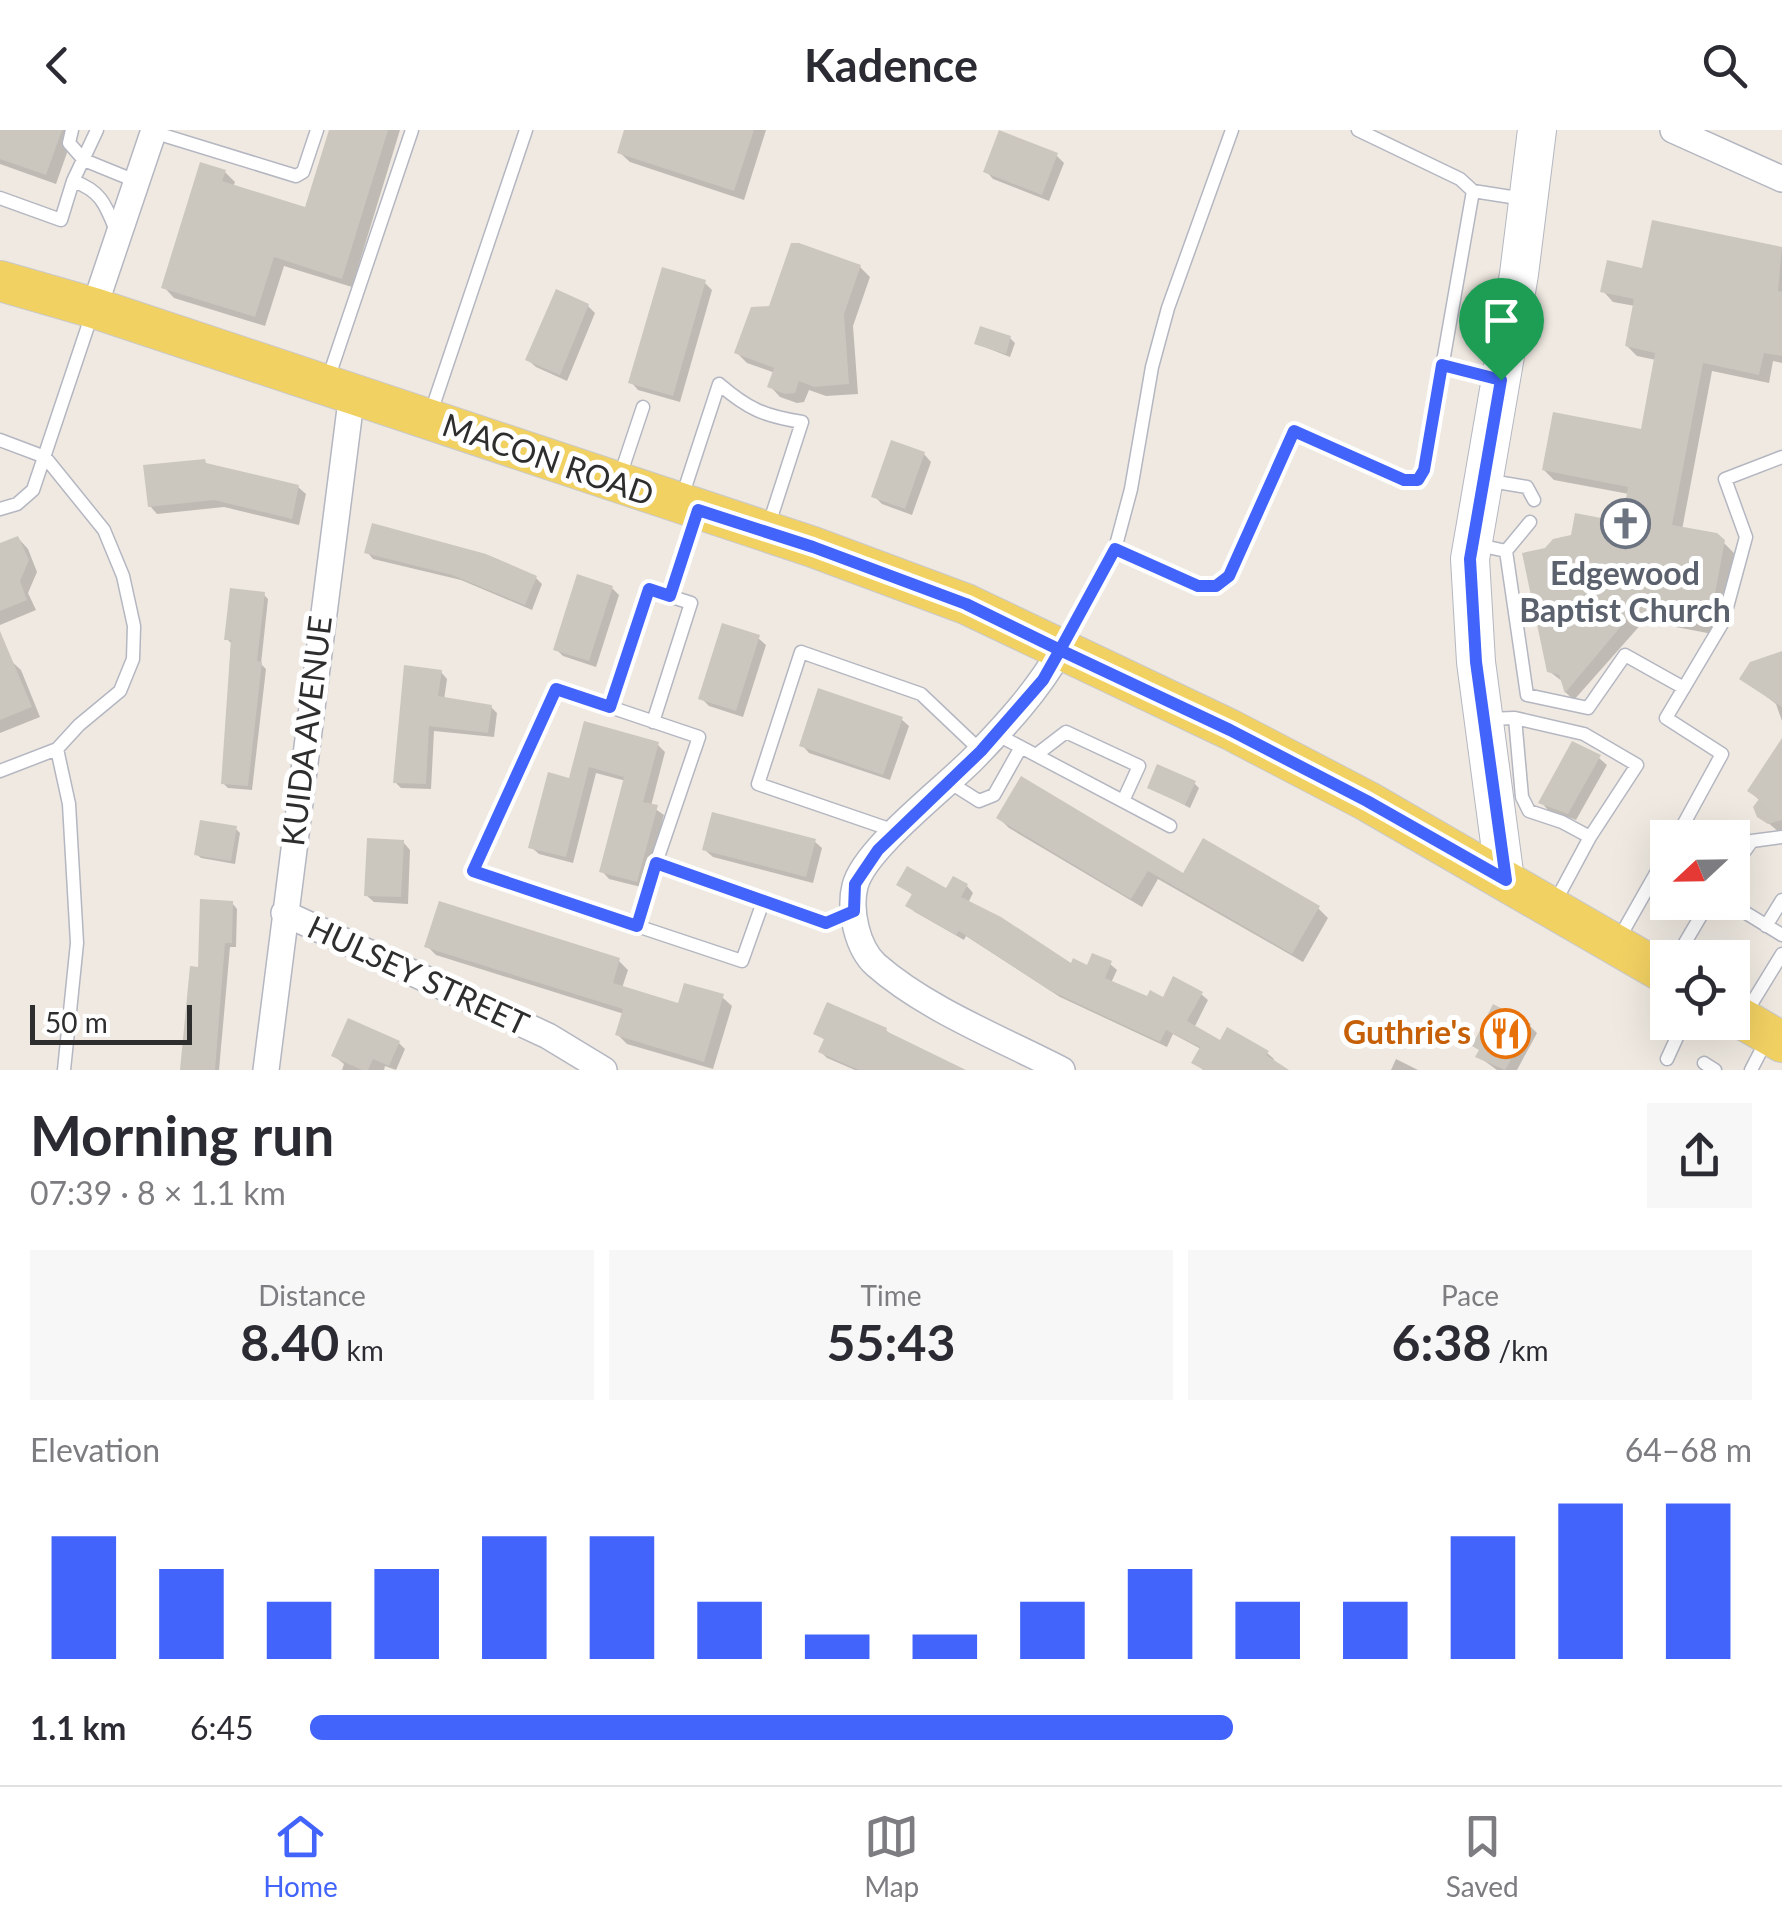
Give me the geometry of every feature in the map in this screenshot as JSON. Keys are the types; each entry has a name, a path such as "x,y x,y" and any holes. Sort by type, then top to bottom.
{"main road":[{"path":"1506,880 1499,719 1476,662 1470,559 1489,547 1482,480 1530,200 1537,130"},
{"name":"MACON ROAD","path":"0,281 339,389 766,532 966,604 1230,730 1367,801 1650,960"}],"street":[{"path":"1672,130 1782,178"},
{"path":"94,308 154,131"},
{"name":"KUIDA AVENUE","path":"266,1070 339,389"},
{"path":"1060,650 1043,680 988,742 878,850 855,884 854,926 872,962 922,997 1062,1070"},
{"name":"HULSEY STREET","path":"284,913 548,1036 604,1070"}],"lane":[{"path":"72,130 69,144 84,160 138,182"},
{"path":"0,198 60,220 97,130"},
{"path":"154,131 286,176 296,176 303,172 316,130"},
{"path":"339,389 412,130"},
{"path":"428,419 526,130"},
{"path":"1060,650 1115,549 1168,308 1232,130"},
{"path":"1358,130 1460,179 1473,191 1530,200"},
{"path":"73,181 92,188 106,207 119,238"},
{"path":"1115,549 1198,586 1216,586 1229,576 1294,431 1404,480 1418,480 1424,470 1473,191"},
{"path":"0,509 17,504 33,490 94,308"},
{"path":"1442,365 1501,380"},
{"path":"670,596 718,384 743,405 768,417 802,422 766,532"},
{"path":"617,483 643,407"},
{"path":"0,440 45,457 104,530 123,576 134,626 133,660 120,691 57,749 0,771"},
{"path":"1686,820 1722,754 1666,718 1723,622 1746,536 1725,479 1782,458"},
{"path":"1482,480 1528,487 1534,500"},
{"path":"1530,522 1489,547 1528,696 1588,708 1625,655 1684,688"},
{"path":"610,707 649,589 692,603 653,722"},
{"path":"897,832 758,784 801,652 921,694 988,742 1021,747 1170,826"},
{"path":"637,926 699,737 556,689 473,871 637,926 742,961 762,902"},
{"path":"1552,906 1636,765 1584,734 1499,719 1529,811 1590,837"},
{"path":"1036,755 1066,732 1139,766 1124,802"},
{"path":"949,782 979,800 994,795 1021,747"},
{"path":"57,749 69,804 77,944 64,1070"},
{"path":"1750,844 1782,837"},
{"path":"656,863 819,923 854,911"},
{"path":"1616,944 1650,884"},
{"path":"1766,926 1782,900"},
{"path":"1750,916 1782,936"},
{"path":"1751,1070 1757,1027 1782,954"},
{"path":"1667,1059 1676,1040"}],"building":[{"path":"0,130 62,130 46,175 0,159"},
{"path":"329,130 388,130 342,279 274,257 255,317 161,288 200,162 226,170 222,181 305,207"},
{"path":"624,130 754,130 734,191 617,153"},
{"path":"999,130 1058,153 1042,195 983,172"},
{"name":"Edgewood Baptist Church","path":"1652,220 1782,247 1778,291 1782,292 1782,356 1764,353 1759,375 1703,363 1672,525 1717,533 1725,540 1709,626 1633,612 1565,693 1559,675 1547,672 1522,553 1545,548 1553,539 1571,535 1575,513 1622,522 1628,487 1542,470 1553,412 1641,429 1655,353 1625,346 1634,299 1600,292 1607,260 1642,268"},
{"path":"791,243 861,265 844,314 849,384 814,387 799,381 795,393 785,394 767,387 774,368 734,353 751,307 769,306"},
{"path":"662,267 706,280 673,396 628,383"},
{"path":"556,289 589,304 560,375 525,360"},
{"path":"980,326 1011,336 1006,354 974,344"},
{"path":"891,440 925,452 905,509 871,497"},
{"path":"205,459 206,463 299,485 292,519 214,500 148,507 143,465"},
{"path":"372,523 486,554 537,576 525,605 452,575 364,553"},
{"path":"18,536 29,560 20,581 27,600 0,611 0,543"},
{"path":"577,574 613,586 589,661 553,650"},
{"path":"230,588 265,592 257,661 262,662 248,786 221,784 231,640 224,640"},
{"path":"722,623 760,635 736,711 698,699"},
{"path":"0,631 32,707 0,720"},
{"path":"1782,651 1782,707 1739,679 1750,662"},
{"path":"404,665 442,670 438,696 492,705 488,733 429,726 426,784 393,783"},
{"path":"818,688 903,717 883,775 799,746"},
{"path":"584,721 659,742 643,802 658,805 637,882 599,872 624,777 589,767 566,857 528,848 548,772 569,778"},
{"path":"1782,738 1782,820 1768,824 1757,817 1753,807 1759,799 1747,791"},
{"path":"1572,741 1601,755 1568,814 1538,803"},
{"path":"1157,764 1196,781 1185,805 1147,788"},
{"path":"1021,776 1183,873 1203,838 1320,906 1292,954 1148,871 1131,899 996,818"},
{"path":"712,812 816,839 806,877 702,850"},
{"path":"200,820 237,826 231,861 194,855"},
{"path":"367,838 404,840 401,897 364,896"},
{"path":"907,866 946,888 953,876 968,884 961,897 1001,917 1071,963 1073,958 1087,965 1092,953 1112,961 1105,978 1147,996 1150,990 1163,997 1173,976 1203,992 1187,1021 1220,1040 1227,1027 1269,1051 1266,1055 1289,1070 1204,1070 1191,1063 1200,1047 1166,1030 1160,1042 1051,991 959,931 956,935 905,906 912,894 896,885"},
{"path":"200,899 233,901 232,943 225,943 215,1070 180,1070 190,966 198,967"},
{"path":"439,901 620,958 613,983 678,1003 684,983 724,994 704,1062 615,1035 623,1009 424,947"},
{"path":"827,1002 887,1028 886,1031 966,1070 859,1070 818,1052 824,1039 813,1034"},
{"path":"1493,1004 1531,1024 1505,1070 1475,1057 1479,1050 1472,1046"},
{"path":"348,1018 400,1041 389,1066 373,1059 368,1070 362,1070 331,1056"}],"place":[{"name":"Edgewood Baptist Church","path":"1625,524"},
{"name":"Guthrie's","path":"1506,1033"}],"route":[{"path":"1501,380 1442,365 1424,470 1418,480 1404,480 1294,431 1229,576 1216,586 1198,586 1115,549 1060,650 966,604 813,547 698,510 670,596 649,589 610,707 556,689 473,871 637,926 656,863 826,923 854,911 855,884 878,850 981,751 1043,680 1060,650 1230,730 1367,801 1506,880 1476,662 1470,559 1501,380"}]}
